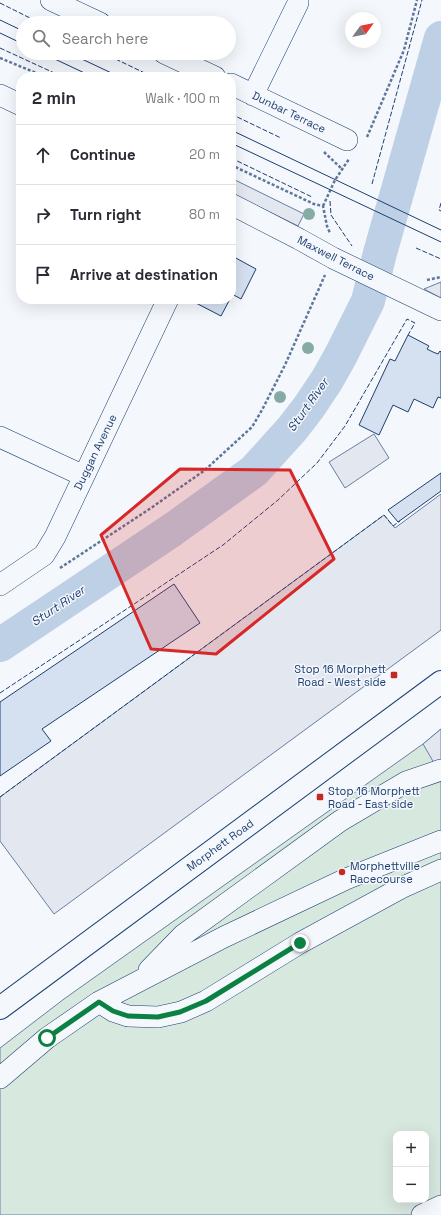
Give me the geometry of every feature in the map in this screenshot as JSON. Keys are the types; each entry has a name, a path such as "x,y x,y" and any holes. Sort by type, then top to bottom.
{"main road":[{"name":"Morphett Road","path":"0,1008 441,682"}],"street":[{"path":"51,0 85,16"},
{"path":"254,95 298,3 298,0"},
{"path":"179,60 204,72"},
{"name":"Dunbar Terrace","path":"236,86 352,144"},
{"path":"0,95 16,103"},
{"name":"Maxwell Terrace","path":"236,207 333,258 441,310"},
{"name":"Duggan Avenue","path":"0,586 44,555 84,476 166,304"},
{"path":"0,437 84,476"},
{"path":"136,983 183,935 340,821 406,782 441,770"},
{"path":"0,1078 47,1038 99,1002 224,937 346,878 441,841"},
{"path":"99,1002 113,1011 128,1016 158,1017 180,1012 206,1001 320,932 401,888 441,870"},
{"path":"422,1215 441,1206"}],"path":[{"path":"332,236 327,226 323,206 352,144 366,140 404,50 417,0"},
{"path":"0,58 34,72"},
{"path":"236,167 307,201 323,206"},
{"path":"58,570 206,470 252,427 285,365 328,271"}],"highlighted area":[{"path":"180,469 290,470 334,559 216,654 151,649 101,535"}],"shaded area":[{"path":"236,180 304,214 298,226 236,195"},
{"path":"441,282 441,298 424,289"},
{"path":"374,434 389,458 345,488 329,462"},
{"path":"441,494 441,630 54,914 0,841 0,797 384,515 395,528"},
{"name":"Morphettville Racecourse","path":"441,729 441,1215 0,1215 0,1048 64,999 423,744"},
{"path":"441,729 441,775 423,744"}],"building":[{"path":"236,258 256,269 241,299 236,296"},
{"path":"198,304 227,304 221,316"},
{"path":"408,335 429,346 427,349 438,354 440,351 441,352 441,398 438,397 433,408 414,399 408,412 393,405 379,435 359,425 390,359 395,361"},
{"path":"441,473 441,491 398,522 388,510"},
{"path":"174,584 200,623 42,729 51,741 0,776 0,702"}],"waterway":[{"name":"Sturt River","path":"0,645 172,530 254,471 292,429 309,407 341,355 368,301 380,253 441,38"}],"tram line":[{"path":"0,20 16,28"},
{"path":"0,33 16,41"},
{"path":"57,60 82,72"},
{"path":"84,60 109,72"},
{"path":"236,132 441,230"},
{"path":"236,145 441,242"}],"fence":[{"path":"372,184 422,0"},
{"path":"0,3 26,16"},
{"path":"0,48 16,55"},
{"path":"26,60 52,72"},
{"path":"118,60 143,72"},
{"path":"236,116 281,138"},
{"path":"236,160 312,197"},
{"path":"330,201 331,215 352,246"},
{"path":"441,203 439,210 441,211"},
{"path":"416,248 441,259"},
{"path":"0,693 223,545 278,500 317,463 345,426 407,319 415,323 408,335"},
{"path":"0,797 384,515 393,526 400,521"}],"place":[{"name":"Stop 16 Morphett Road - West side","path":"394,675"},
{"name":"Stop 16 Morphett Road - East side","path":"320,797"},
{"name":"Morphettville Racecourse","path":"342,872"}],"route":[{"path":"47,1038 99,1002 113,1011 128,1016 158,1017 180,1012 206,1001 300,943"}]}
